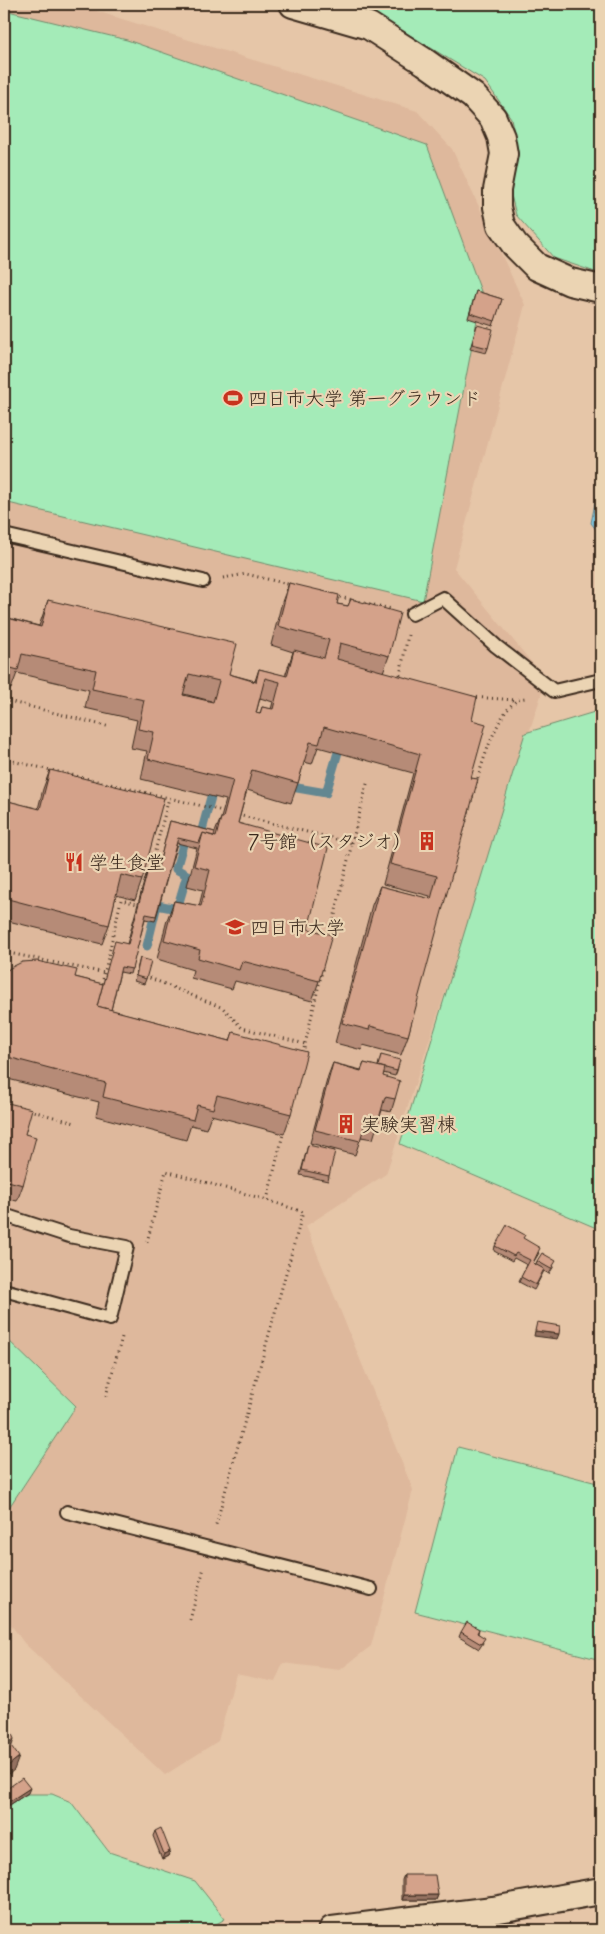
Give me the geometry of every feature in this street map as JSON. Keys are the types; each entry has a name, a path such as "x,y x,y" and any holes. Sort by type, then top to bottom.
{"street":[{"path":"293,4 369,26 426,62 473,96 493,118 501,137 504,154 497,190 497,207 501,225 515,244 537,267 570,282 601,289"},
{"path":"332,1930 493,1910 601,1891"}],"lane":[{"path":"4,535 203,581"},
{"path":"412,614 442,598 496,646 554,691 601,680"},
{"path":"4,1215 69,1236 127,1247 110,1319 4,1290"},
{"path":"67,1512 371,1589"}],"path":[{"path":"203,581 246,574 301,588"},
{"path":"329,594 412,614 397,686"},
{"path":"399,679 408,682"},
{"path":"465,696 517,700 554,691"},
{"path":"4,700 110,727"},
{"path":"461,839 491,738 501,718 517,700"},
{"path":"4,759 352,843"},
{"path":"329,939 368,780"},
{"path":"148,878 168,798"},
{"path":"102,987 121,900 141,905 143,896"},
{"path":"4,952 105,973"},
{"path":"302,1054 325,958"},
{"path":"143,976 223,1008 242,1028 305,1044"},
{"path":"22,1109 75,1123"},
{"path":"267,1200 286,1122"},
{"path":"146,1246 166,1171 303,1212 213,1535"},
{"path":"106,1396 124,1330"},
{"path":"190,1620 205,1563"}],"shaded area":[{"name":"四日市大学","path":"4,4 74,4 417,111 452,149 525,305 454,568 546,680 386,1174 306,1226 413,1490 371,1646 340,1670 283,1663 275,1682 236,1674 218,1741 165,1775 24,1643 4,1615 4,1515 76,1406 4,1336"}],"green space":[{"path":"337,4 601,4 601,274 554,258 516,215 510,191 518,153 511,118 485,81 377,15"},
{"name":"四日市大学 第一グラウンド","path":"4,10 127,40 427,145 482,294 423,601 4,502"},
{"path":"601,710 601,1230 400,1144 525,733"},
{"path":"4,1336 76,1406 4,1515"},
{"path":"458,1447 601,1484 601,1660 415,1612"},
{"path":"28,1794 52,1794 71,1802 109,1852 195,1881 225,1919 206,1930 4,1930 4,1803"}],"water":[{"path":"601,474 601,536 591,523"}],"building":[{"path":"476,291 502,299 495,321 470,313"},
{"path":"477,325 493,329 488,348 472,344"},
{"path":"289,583 339,595 337,604 348,606 351,599 400,613 389,656 340,643 337,659 477,697 472,720 486,724 471,778 478,779 408,1036 370,1026 369,1030 342,1023 380,886 431,899 437,876 390,864 420,754 324,727 319,744 310,742 298,783 252,770 238,823 328,848 308,929 332,935 319,981 242,961 239,970 198,958 200,950 164,940 174,901 201,906 210,870 194,866 203,833 216,837 233,780 148,759 154,732 138,729 144,700 92,689 96,670 22,654 18,670 4,666 4,617 41,627 48,600 237,644 229,674 256,682 259,669 287,676 294,650 324,658 329,640 278,626","holes":["189,674 219,681 213,702 183,695","265,678 280,682 273,709 262,707 260,714 256,713"]},
{"name":"学生食堂","path":"50,770 164,798 142,880 121,875 109,925 4,898 4,800 40,809"},
{"path":"170,821 215,832 214,836 203,833 199,843 178,838 156,916 146,914 132,969 121,967 111,1010 97,1006 115,941 128,944 149,866 158,868"},
{"path":"140,958 151,961 146,979 136,976"},
{"path":"37,961 77,970 75,977 103,984 97,1006 230,1041 233,1032 307,1052 291,1114 217,1095 213,1109 197,1105 193,1120 103,1097 106,1083 4,1056 4,973 22,962"},
{"path":"381,1055 400,1060 397,1071 378,1066"},
{"name":"実験実習棟","path":"333,1063 361,1071 364,1063 385,1068 383,1076 400,1081 395,1099 385,1097 377,1126 365,1123 360,1141 315,1130"},
{"path":"4,1102 32,1109 25,1134 36,1137 23,1185 4,1180"},
{"path":"308,1145 335,1151 329,1176 302,1170"},
{"path":"507,1225 525,1235 523,1238 540,1248 533,1263 544,1269 536,1285 521,1277 530,1260 516,1253 514,1256 495,1246"},
{"path":"542,1253 556,1261 551,1269 537,1261"},
{"path":"537,1322 560,1326 559,1334 535,1331"},
{"path":"467,1622 479,1629 477,1633 485,1638 481,1644 461,1632"},
{"path":"4,1718 14,1739 9,1743 19,1757 4,1769"},
{"path":"22,1778 30,1788 10,1801 4,1791"},
{"path":"161,1828 170,1851 164,1854 155,1831"},
{"path":"404,1875 435,1875 438,1895 404,1895"}],"waterway":[{"path":"286,786 326,793 341,742"},
{"path":"147,946 157,905 177,909 187,875 176,869 184,841 199,841 214,786"}],"place":[{"name":"四日市大学 第一グラウンド","path":"233,398"},
{"name":"7号館（スタジオ）","path":"427,841"},
{"name":"学生食堂","path":"74,862"},
{"name":"四日市大学","path":"235,927"},
{"name":"実験実習棟","path":"346,1124"}]}
